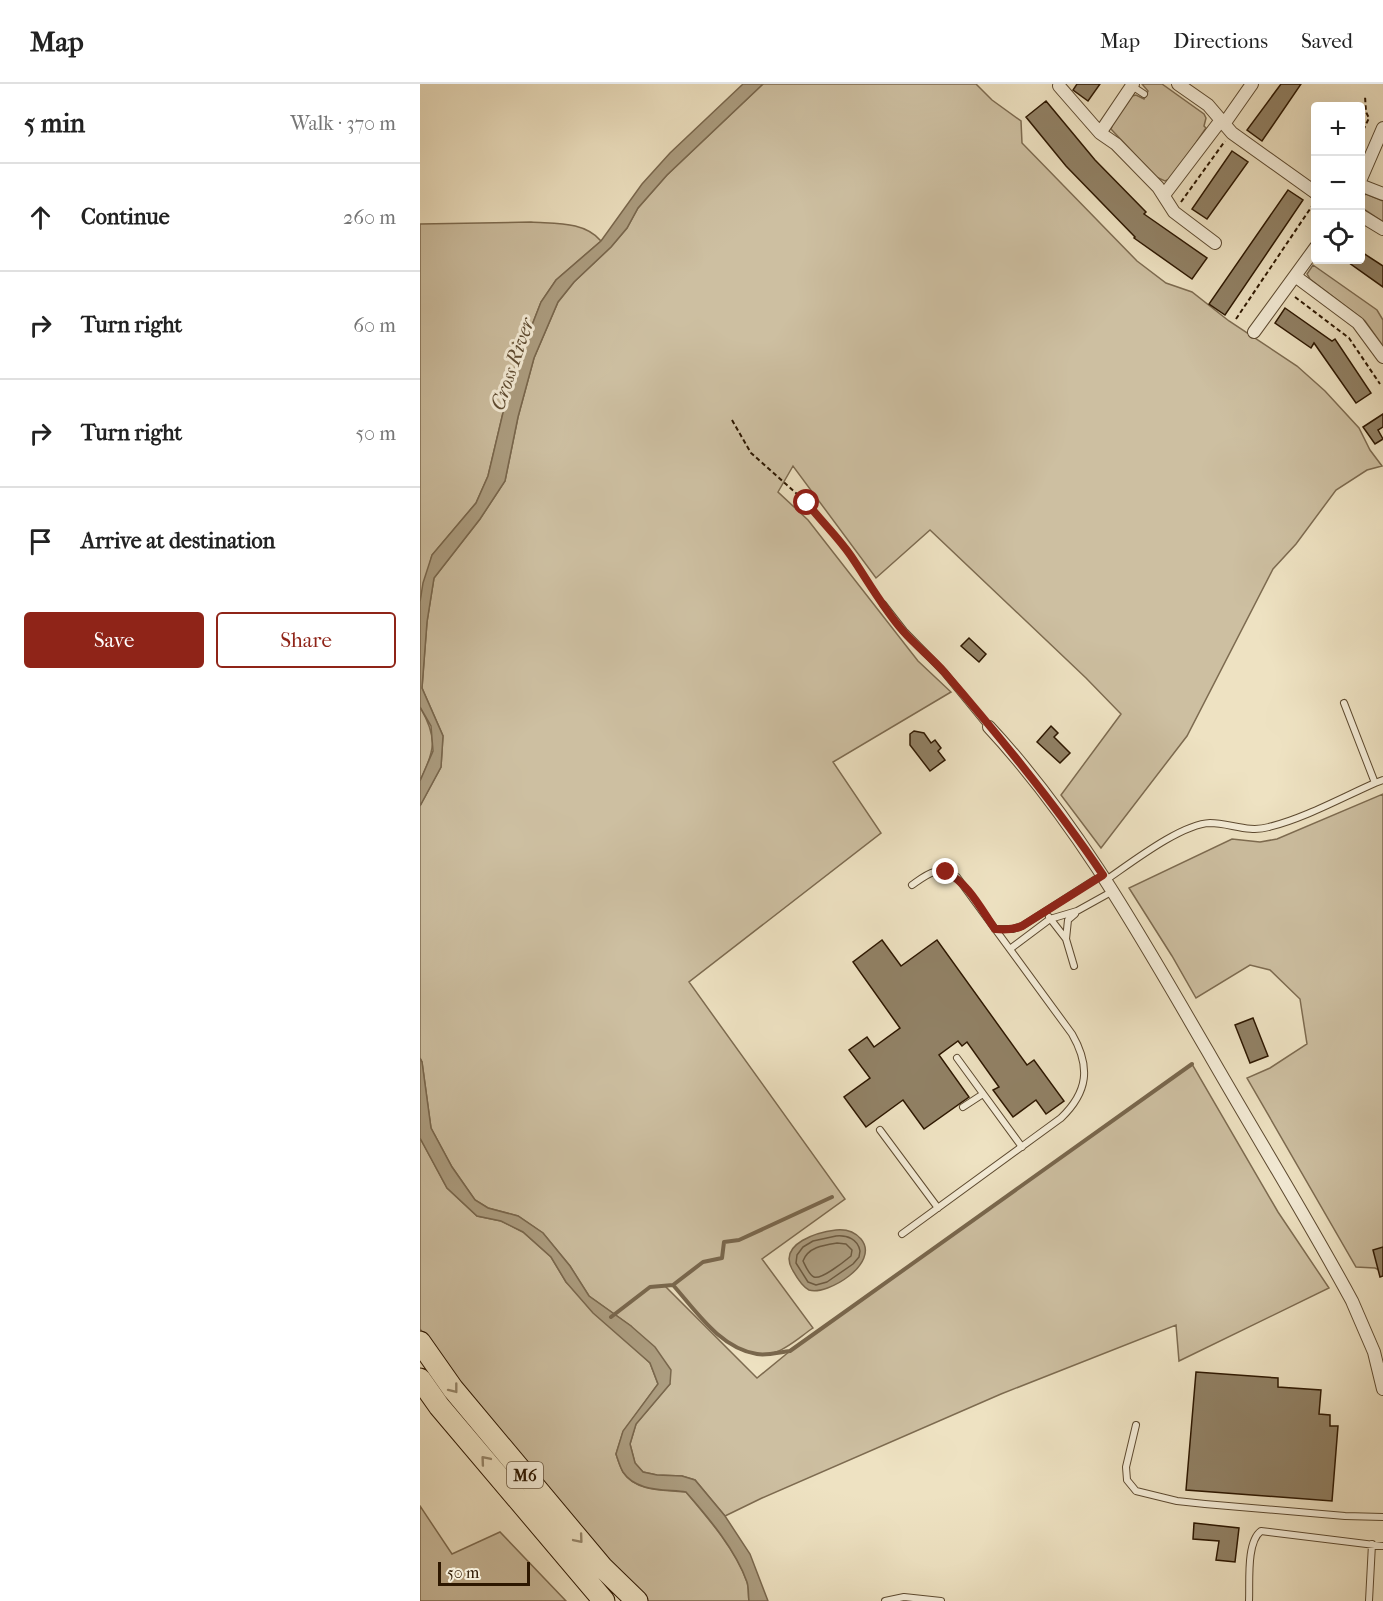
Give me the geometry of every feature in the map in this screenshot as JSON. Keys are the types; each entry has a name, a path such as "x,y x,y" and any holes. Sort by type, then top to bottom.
{"highway":[{"name":"M6","path":"420,1342 453,1389 602,1567 637,1601"},
{"name":"M6","path":"420,1379 439,1406 604,1601"}],"street":[{"path":"1178,84 1208,105 1222,122 1243,141 1311,189"},
{"path":"1164,195 1252,84"},
{"path":"1100,133 1132,85"},
{"path":"1059,87 1080,104 1100,133 1116,144 1164,195 1174,212 1206,231 1215,243"},
{"path":"1365,171 1383,128"},
{"path":"1365,185 1383,194"},
{"path":"1365,218 1383,229"},
{"path":"1254,332 1297,278 1311,255"},
{"path":"1297,278 1358,323 1383,357"},
{"path":"989,727 1017,758 1074,833 1113,891 1172,988 1333,1266 1367,1332 1383,1389"}],"lane":[{"path":"1132,85 1144,94"},
{"path":"883,604 904,631 944,672 989,727"},
{"path":"1344,703 1375,783"},
{"path":"995,929 1013,930 1192,827 1212,823 1252,830 1267,828 1383,780"},
{"path":"902,1234 1061,1118 1080,1095 1084,1071 1081,1050 1072,1034 957,877 937,871 912,885"},
{"path":"1010,949 1050,919 1060,918 1077,911 1113,891"},
{"path":"1066,939 1068,920 1077,911"},
{"path":"1045,912 1066,939 1074,966"},
{"path":"957,1058 1022,1147"},
{"path":"963,1107 983,1094"},
{"path":"880,1130 938,1208"},
{"path":"1136,1425 1126,1467 1127,1480 1136,1491 1177,1501 1345,1516 1383,1517"},
{"path":"1249,1601 1251,1546 1261,1531 1383,1546"},
{"path":"1369,1601 1372,1544"},
{"path":"885,1601 904,1598 941,1601"}],"path":[{"path":"1365,96 1366,112 1369,118 1365,126"},
{"path":"1174,212 1227,138"},
{"path":"1236,319 1311,208"},
{"path":"1297,278 1290,294 1349,338 1380,384"},
{"path":"732,420 751,453 807,503 849,553 883,604"}],"shaded area":[{"path":"763,84 976,84 992,100 1021,121 1022,143 1137,261 1166,283 1192,292 1229,321 1297,366 1325,391 1359,428 1370,450 1382,466 1367,470 1336,490 1296,544 1273,569 1187,736 1101,848 1061,795 1121,714 930,530 876,578 793,466 778,492 808,520 918,661 951,692 833,762 881,833 689,982 845,1199 762,1259 813,1328 788,1346 773,1353 758,1354 743,1351 716,1333 673,1285 665,1286 757,1378 790,1351 1192,1064 1278,1212 1329,1288 1179,1361 1176,1325 1001,1394 725,1516 695,1480 682,1476 643,1472 635,1463 630,1444 636,1424 670,1384 631,1326 589,1296 570,1266 543,1233 518,1216 488,1208 475,1200 452,1167 431,1128 420,1058 420,806 441,767 443,736 422,688 427,622 434,578 480,519 505,481 518,417 534,358 558,302 574,282 611,247 627,228 638,208 667,175"},
{"path":"1142,84 1162,84 1204,114 1206,118 1204,126 1206,128 1172,178 1165,181 1156,177 1111,129 1114,120 1132,96 1136,95 1144,99 1148,91"},
{"path":"1365,195 1383,201 1383,222 1365,210"},
{"path":"531,222 578,227 601,241 556,280 541,302 511,379 488,476 476,503 432,555 420,602 420,224"},
{"path":"1313,265 1377,310 1383,320 1383,346 1365,321 1310,279 1307,274"},
{"path":"420,707 430,727 432,744 429,761 420,781"},
{"path":"1383,794 1383,1272 1375,1268 1356,1267 1247,1078 1270,1068 1307,1044 1300,999 1270,970 1250,965 1196,998 1129,888 1232,839 1260,842 1277,839"},
{"path":"420,1138 447,1188 477,1216 501,1221 523,1232 551,1257 566,1282 650,1363 658,1384 623,1432 616,1454 621,1468 629,1479 643,1487 686,1492 736,1558 747,1582 749,1601 647,1601 587,1534 459,1382 420,1329"},
{"path":"420,1506 452,1554 500,1532 566,1601 420,1601"}],"water":[{"path":"743,84 763,84 667,175 638,208 627,228 611,247 574,282 558,302 534,358 518,417 505,481 480,519 434,578 427,622 422,688 443,736 441,767 420,806 420,781 433,751 431,726 420,707 420,602 423,583 432,555 476,503 488,476 511,379 541,302 556,280 601,241 642,184 670,153"},
{"path":"420,1058 431,1128 452,1167 475,1200 488,1208 518,1216 543,1233 570,1266 589,1296 631,1326 655,1347 671,1370 670,1384 636,1424 630,1444 635,1463 643,1472 682,1476 695,1480 725,1516 750,1554 768,1601 749,1601 747,1582 736,1558 712,1523 686,1492 643,1486 635,1483 623,1472 616,1454 623,1431 658,1384 650,1363 593,1313 566,1282 551,1257 523,1232 501,1221 477,1216 447,1188 420,1138"},
{"path":"836,1230 850,1231 861,1239 865,1248 864,1258 849,1276 839,1283 817,1291 809,1290 801,1283 792,1269 789,1260 791,1252 802,1240"}],"building":[{"path":"1077,84 1100,84 1088,101 1073,90"},
{"path":"1281,84 1301,84 1262,141 1247,130"},
{"path":"1046,101 1095,160 1146,212 1144,214 1207,258 1192,279 1134,238 1066,166 1026,117"},
{"path":"1232,151 1248,162 1207,219 1192,209"},
{"path":"1288,190 1303,200 1225,315 1209,304"},
{"path":"1365,254 1383,266 1383,287 1351,264 1365,264"},
{"path":"1285,308 1332,341 1335,339 1371,393 1356,403 1314,343 1311,348 1275,323"},
{"path":"1383,414 1383,427 1378,430 1383,439 1375,444 1363,427"},
{"path":"969,638 986,654 979,662 961,646"},
{"path":"1051,726 1058,733 1054,737 1070,753 1060,763 1037,742"},
{"path":"914,731 924,733 931,743 935,740 941,748 938,751 945,760 930,771 910,745 910,734"},
{"path":"882,940 901,966 937,940 1027,1065 1034,1060 1064,1101 1046,1114 1036,1100 1013,1117 993,1090 999,1087 967,1042 962,1046 958,1041 939,1055 969,1097 924,1129 903,1100 866,1127 844,1097 870,1078 849,1050 867,1037 874,1047 900,1028 853,962"},
{"path":"1253,1018 1268,1056 1250,1063 1235,1025"},
{"path":"1383,1247 1383,1276 1380,1277 1373,1250"},
{"path":"1196,1372 1278,1378 1278,1387 1321,1390 1319,1414 1330,1415 1330,1426 1338,1426 1332,1501 1186,1490"},
{"path":"1194,1523 1239,1528 1235,1562 1216,1560 1219,1541 1193,1539"}],"waterway":[{"path":"611,1317 650,1287 673,1285 700,1317 732,1344 761,1354 790,1351 1192,1064"},
{"path":"673,1285 703,1262 722,1258 724,1242 739,1240 832,1197"}],"route":[{"path":"807,503 849,553 904,631 944,672 1017,758 1103,875 1022,926 1013,930 1005,930 995,929 957,877 946,872"}],"water label":[{"name":"Cross River","path":"512,364"}]}
